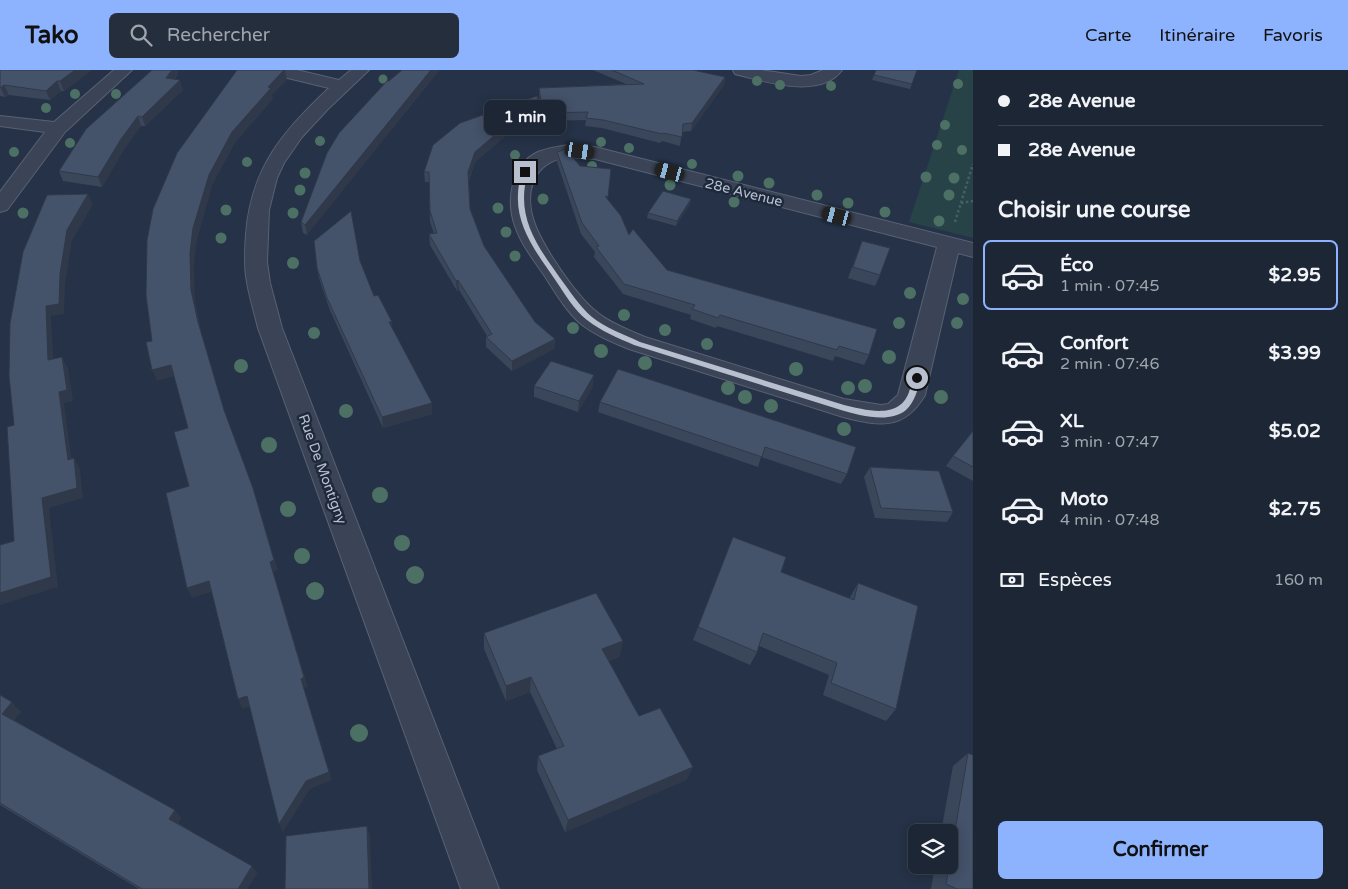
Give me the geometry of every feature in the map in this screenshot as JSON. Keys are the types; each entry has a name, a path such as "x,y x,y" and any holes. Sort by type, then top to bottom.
{"street":[{"path":"0,206 58,128 124,70"},
{"path":"277,70 341,86"},
{"name":"Rue De Montigny","path":"362,70 341,86 310,117 287,146 268,176 257,220 256,268 270,328 480,889"},
{"path":"741,70 780,79 807,81 825,78 834,70"},
{"path":"0,121 58,128"},
{"name":"28e Avenue","path":"949,244 912,395 903,408 888,414 866,413 843,408 637,343 610,331 589,318 563,287 537,249 525,227 521,207 521,186 525,172 533,163 548,154 580,151 973,250"}],"path":[{"path":"949,244 973,164"},
{"path":"970,175 973,178"},
{"path":"961,203 973,200"}],"green space":[{"path":"959,70 973,70 973,238 909,222"}],"building":[{"path":"0,70 75,70 60,81 57,81 46,91 4,85 0,88"},
{"path":"152,70 172,70 166,78 180,80 142,117 138,116 121,139 98,177 59,171 86,129"},
{"path":"237,70 284,70 268,87 271,88 232,132 209,175 193,228 190,253 191,290 198,322 224,410 253,488 274,560 270,562 304,677 301,679 329,772 306,781 279,824 247,696 238,699 209,581 187,588 166,493 189,486 174,432 188,428 171,365 152,370 146,342 152,341 146,295 147,240 153,209 177,153"},
{"path":"402,70 431,70 305,225 301,222 327,153 339,133 387,81"},
{"path":"612,70 693,70 725,77 692,123 683,124 682,137 586,118 588,112 543,113 539,88 644,84"},
{"path":"876,70 917,70 912,84 874,75"},
{"path":"537,96 538,98 475,152 468,172 470,209 484,246 535,322 555,339 512,361 486,337 492,334 458,280 456,281 429,234 437,233 430,211 429,172 424,172 433,145 460,123"},
{"path":"566,149 580,166 611,169 608,197 605,196 621,216 629,235 633,229 667,270 877,329 869,355 839,346 837,350 720,315 718,318 692,309 695,305 624,284 596,247 599,246 582,223 557,152"},
{"path":"663,191 691,199 677,221 648,213"},
{"path":"88,194 67,230 60,274 59,304 46,306 48,360 62,357 67,390 59,392 68,460 74,458 77,488 42,498 51,577 0,593 0,545 14,541 7,427 14,425 9,376 10,323 23,252 47,195"},
{"path":"351,211 360,261 374,296 378,295 392,322 389,322 432,403 382,417 327,298 317,268 314,241"},
{"path":"862,241 890,248 880,275 853,267"},
{"path":"551,361 594,375 579,401 534,386"},
{"path":"618,369 856,447 847,474 765,447 762,457 600,402"},
{"path":"973,431 973,467 953,456"},
{"path":"870,467 939,471 953,512 881,508"},
{"path":"733,537 786,557 781,572 854,600 858,583 918,606 896,709 831,683 837,663 763,633 757,652 698,627"},
{"path":"596,593 623,641 602,649 639,716 660,708 693,767 568,820 538,756 564,746 531,677 506,686 484,633"},
{"path":"0,695 12,702 2,714 175,810 169,819 252,866 238,889 142,889 0,803"},
{"path":"968,753 973,755 973,889 957,889 946,884 948,874 958,874 958,824 956,824"},
{"path":"367,826 369,889 285,889 286,836"}],"route":[{"path":"525,172 521,186 521,207 525,227 537,249 574,302 589,318 610,331 637,343 843,408 866,413 888,414 903,408 912,395 917,378"}]}
